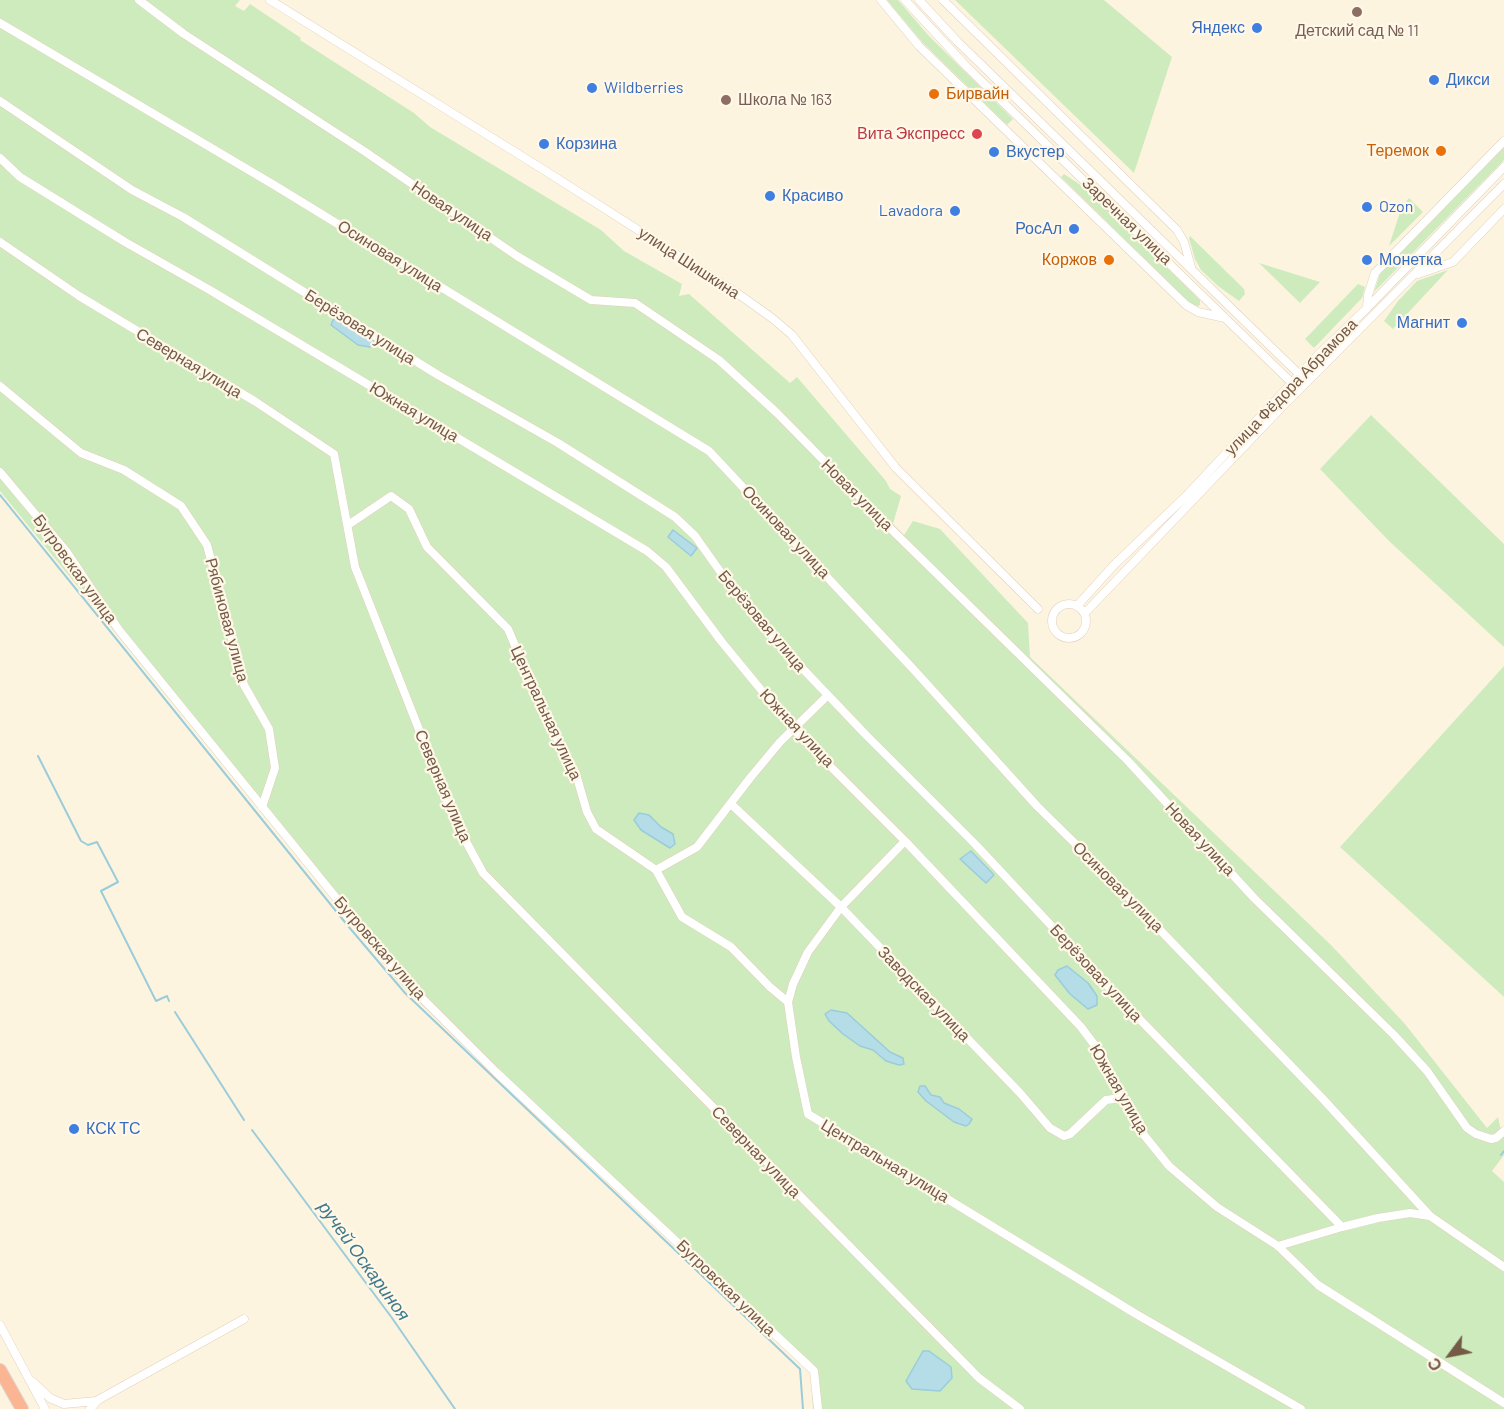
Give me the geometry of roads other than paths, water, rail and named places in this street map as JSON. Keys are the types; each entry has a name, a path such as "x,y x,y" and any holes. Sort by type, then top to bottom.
{"highway":[{"path":"0,1370 22,1409"}],"street":[{"name":"Новая улица","path":"140,0 184,34 364,151 517,256 591,300 635,303 719,360 777,413 894,532 1121,755 1254,898 1394,1035 1427,1071 1467,1128 1491,1139 1504,1131"},
{"name":"улица Шишкина","path":"270,0 534,164 728,287 772,318 792,335 896,468 1038,609"},
{"path":"882,0 919,46 1186,305 1198,312 1226,318"},
{"name":"Заречная улица","path":"905,0 968,67 1300,390"},
{"name":"Заречная улица","path":"919,0 949,33 1307,382"},
{"path":"943,0 1177,230 1184,242 1191,269"},
{"name":"Осиновая улица","path":"0,23 274,185 709,451 915,670 1037,806 1116,884 1323,1099 1430,1216 1504,1267"},
{"name":"Берёзовая улица","path":"0,101 132,189 183,217 438,375 558,443 675,516 694,536 734,591 782,647 975,844 1117,996 1342,1227"},
{"path":"1367,308 1368,295 1375,273 1504,141"},
{"name":"Южная улица","path":"0,158 20,177 125,242 208,289 647,551 666,567 721,641 794,730 905,841 1081,1028 1102,1055 1121,1098 1144,1135 1169,1166 1217,1207 1278,1246 1318,1285 1504,1403"},
{"name":"улица Фёдора Абрамова","path":"1077,606 1113,566 1187,495 1292,383 1504,167"},
{"name":"улица Фёдора Абрамова","path":"1085,613 1307,382 1417,274 1504,184"},
{"path":"1417,274 1453,262 1504,209"},
{"name":"Северная улица","path":"0,242 107,314 256,402 334,454 355,567 455,821 483,873 979,1378 1020,1409"},
{"name":"Рябиновая улица","path":"0,386 81,453 124,470 181,506 207,545 244,685 269,729 275,768 262,807"},
{"name":"Бугровская улица","path":"0,472 66,551 119,630 397,973 496,1072 814,1371 818,1409"},
{"name":"Центральная улица","path":"348,525 391,496 409,509 427,547 508,629 544,714 576,774 586,812 596,829 656,870 682,917 731,947 788,1002 808,1114 1136,1314 1301,1409"},
{"path":"1065,604 1077,606 1085,613 1086,625 1080,635 1068,639 1057,634 1052,623 1055,611 1065,604"},
{"path":"656,870 697,847 780,742 828,695"},
{"name":"Заводская улица","path":"731,804 841,907 1020,1093 1050,1128 1064,1136 1070,1134 1106,1100 1121,1098"},
{"path":"788,1002 793,984 808,952 841,907 905,841"},
{"path":"1278,1246 1378,1218 1410,1214 1430,1216"},
{"path":"26,1374 50,1398 64,1404 98,1400 244,1318"},
{"path":"0,1325 45,1409"},
{"path":"90,1409 98,1400"}],"water":[{"path":"339,318 374,339 375,344 370,347 358,345 331,325 333,320"},
{"path":"673,530 697,548 691,556 668,537"},
{"path":"639,813 649,815 661,827 673,834 675,844 670,848 641,830 634,820"},
{"path":"971,851 994,875 986,883 960,859"},
{"path":"1067,966 1088,983 1097,996 1097,1005 1088,1009 1070,994 1055,975 1058,970"},
{"path":"831,1010 847,1013 890,1052 903,1058 904,1064 899,1065 886,1061 873,1050 860,1046 843,1034 825,1014"},
{"path":"920,1086 925,1086 931,1095 940,1097 944,1103 959,1109 972,1119 969,1124 966,1126 954,1122 926,1101 918,1092"},
{"path":"923,1351 929,1351 951,1367 952,1378 940,1391 912,1389 906,1381"}],"waterway":[{"path":"0,495 348,926 405,993 800,1369 803,1409"},
{"name":"ручей Оскариноя","path":"38,756 81,841 88,845 97,842 118,882 101,891 156,1001 167,996 169,1001"},
{"name":"ручей Оскариноя","path":"175,1012 244,1120"},
{"name":"ручей Оскариноя","path":"252,1130 392,1318 455,1409"},
{"path":"1501,1155 1504,1151"}],"place":[{"name":"Детский сад № 11","path":"1357,12"},
{"name":"Яндекс","path":"1257,28"},
{"name":"Дикси","path":"1434,80"},
{"name":"Wildberries","path":"592,88"},
{"name":"Бирвайн","path":"934,94"},
{"name":"Школа № 163","path":"726,100"},
{"name":"Вита Экспресс","path":"977,134"},
{"name":"Корзина","path":"544,144"},
{"name":"Теремок","path":"1441,151"},
{"name":"Вкустер","path":"994,152"},
{"name":"Красиво","path":"770,196"},
{"name":"Ozon","path":"1367,207"},
{"name":"Lavadora","path":"955,211"},
{"name":"РосАл","path":"1074,229"},
{"name":"Коржов","path":"1109,260"},
{"name":"Монетка","path":"1367,260"},
{"name":"Магнит","path":"1462,323"},
{"name":"КСК ТС","path":"74,1129"}]}
